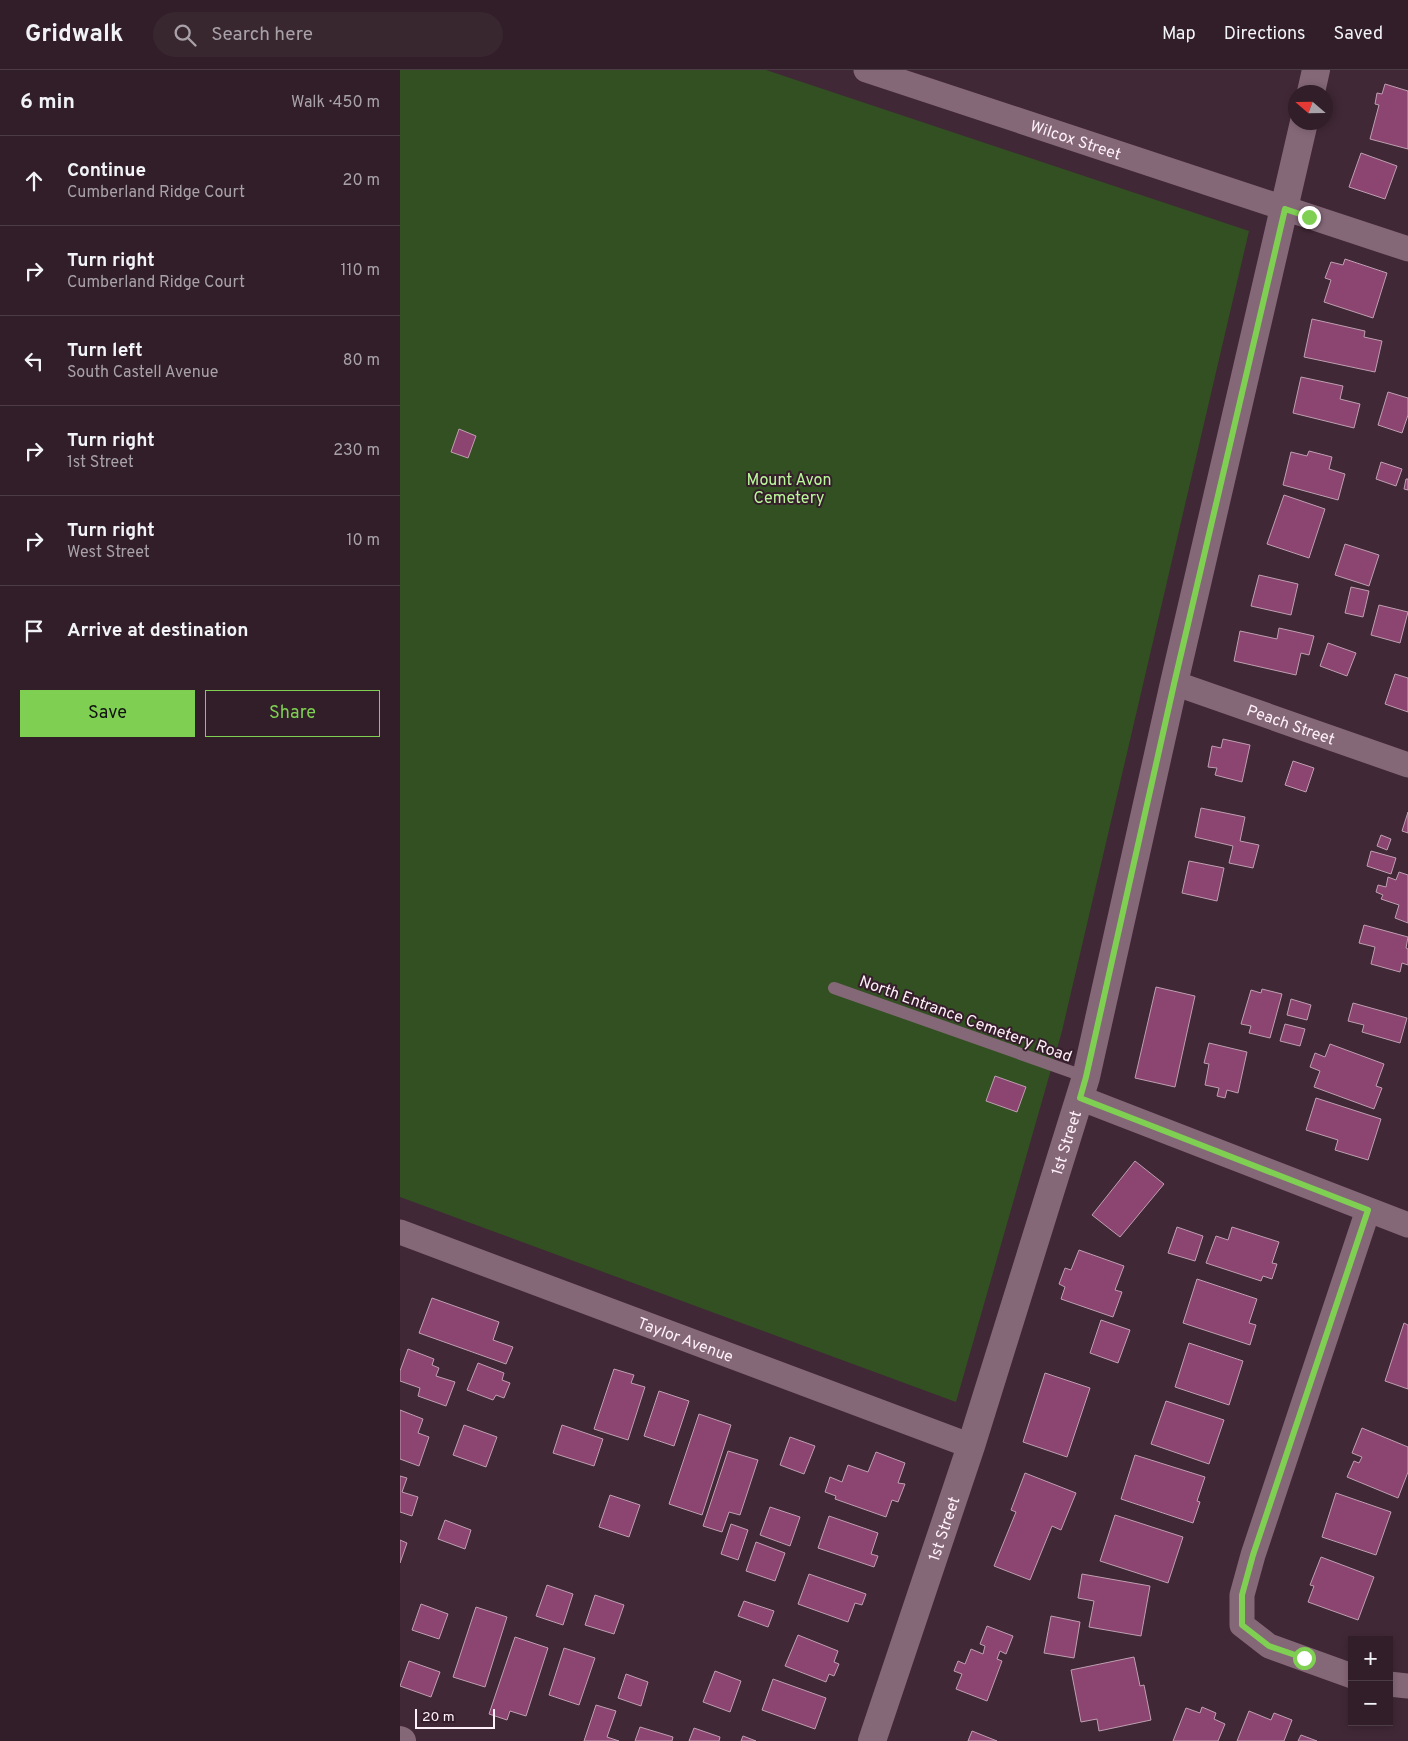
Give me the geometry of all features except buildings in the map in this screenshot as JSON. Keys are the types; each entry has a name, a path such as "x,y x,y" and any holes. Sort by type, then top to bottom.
{"street":[{"name":"Wilcox Street","path":"866,70 1408,249"},
{"path":"1313,85 1316,70"},
{"name":"1st Street","path":"872,1741 971,1446 1083,1087 1302,130"},
{"name":"Peach Street","path":"1174,684 1408,765"},
{"path":"1083,1087 1368,1210 1408,1225"},
{"path":"1348,1675 1269,1646 1242,1625 1242,1595 1253,1555 1368,1210"},
{"name":"Taylor Avenue","path":"400,1232 971,1446"},
{"path":"1393,1684 1408,1686"}],"lane":[{"name":"North Entrance Cemetery Road","path":"834,988 1083,1087"}],"green space":[{"name":"Mount Avon Cemetery","path":"400,70 766,70 1249,231 1062,1031 956,1402 400,1197"}],"route":[{"path":"1304,1658 1269,1646 1242,1625 1242,1595 1253,1555 1368,1210 1080,1098 1285,209 1309,217"}]}
